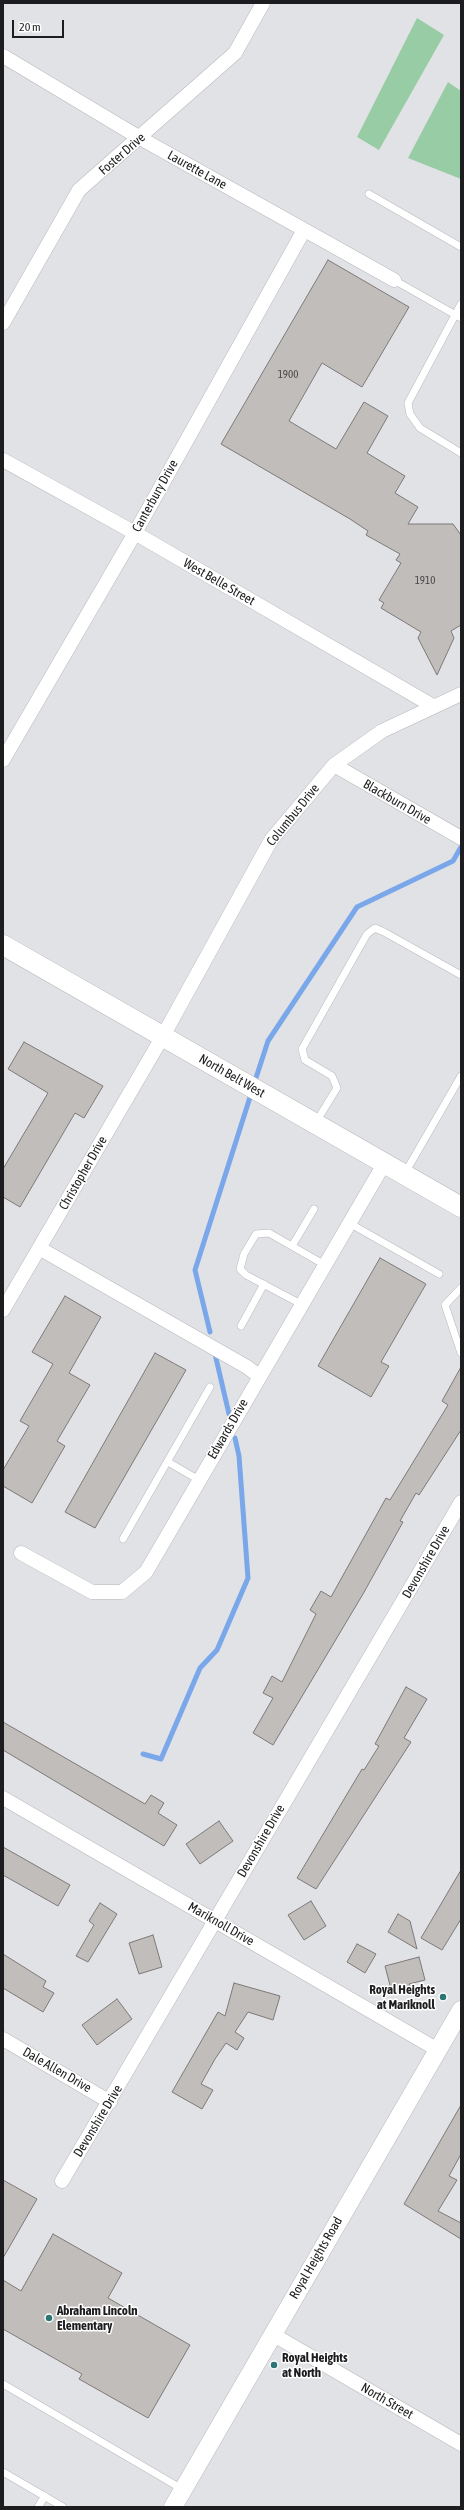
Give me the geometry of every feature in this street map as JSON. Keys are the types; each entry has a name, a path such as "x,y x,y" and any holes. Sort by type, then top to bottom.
{"main road":[{"name":"North Belt West","path":"3,945 461,1207"}],"street":[{"name":"Foster Drive","path":"3,323 79,190 235,53 263,3"},
{"name":"Laurette Lane","path":"3,56 140,138 394,280"},
{"name":"Canterbury Drive","path":"3,760 134,533 304,230"},
{"name":"West Belle Street","path":"3,460 134,533 433,706"},
{"name":"Columbus Drive","path":"163,1036 271,840 334,765 382,731 461,694"},
{"name":"Blackburn Drive","path":"334,765 461,838"},
{"name":"Christopher Drive","path":"3,1310 163,1036"},
{"name":"Edwards Drive","path":"21,1553 92,1592 122,1592 146,1572 384,1164"},
{"path":"39,1248 248,1367 259,1376"},
{"name":"Devonshire Drive","path":"62,2181 110,2102 215,1920 461,1502"},
{"name":"Mariknoll Drive","path":"3,1798 438,2050"},
{"name":"Royal Heights Road","path":"173,2507 461,2010"},
{"name":"Dale Allen Drive","path":"3,2039 110,2102"},
{"name":"North Street","path":"272,2334 461,2444"}],"lane":[{"path":"369,194 461,247"},
{"path":"394,280 458,316"},
{"path":"461,304 458,316 408,402 410,414 420,428 461,453"},
{"path":"315,1124 336,1088 332,1076 305,1060 302,1049 367,934 375,928 461,975"},
{"path":"403,1175 461,1076"},
{"path":"292,1246 314,1209"},
{"path":"349,1223 439,1274"},
{"path":"301,1304 246,1275 240,1269 244,1254 256,1234 269,1233 325,1265"},
{"path":"240,1326 264,1284"},
{"path":"461,1288 445,1305 461,1353"},
{"path":"123,1539 210,1387"},
{"path":"168,1462 199,1480"},
{"path":"3,2384 183,2490"},
{"path":"3,2472 64,2507"},
{"path":"38,2507 45,2496"}],"green space":[{"path":"417,18 444,35 379,150 357,137"},
{"path":"448,82 461,91 461,179 408,158"}],"building":[{"path":"328,260 409,307 362,387 322,363 289,421 336,449 364,402 388,416 367,453 405,476 395,493 418,507 408,524 453,524 461,535 461,625 451,631 454,638 437,675 418,638 421,632 381,608 384,603 379,600 401,563 396,560 400,554 366,535 368,531 350,519 221,444"},
{"path":"24,1042 103,1086 84,1118 75,1113 20,1207 3,1197 3,1169 48,1093 8,1069"},
{"path":"380,1258 426,1284 381,1362 389,1366 371,1397 318,1366"},
{"path":"65,1296 101,1317 69,1373 90,1385 57,1441 65,1446 32,1503 3,1486 3,1470 29,1426 20,1421 53,1364 32,1352"},
{"path":"155,1353 186,1370 95,1528 65,1512"},
{"path":"461,1367 461,1430 419,1495 416,1493 400,1521 403,1522 363,1594 273,1745 253,1733 273,1698 263,1693 272,1676 282,1682 316,1614 310,1610 321,1591 331,1597 386,1498 390,1500 448,1405 442,1401"},
{"path":"406,1687 427,1699 404,1738 411,1742 316,1889 297,1878 362,1769 364,1770 379,1746 375,1744"},
{"path":"3,1722 145,1804 151,1795 164,1803 158,1813 177,1825 164,1846 3,1750"},
{"path":"219,1821 233,1841 200,1864 186,1844"},
{"path":"3,1847 70,1885 58,1906 3,1875"},
{"path":"461,1870 461,1919 442,1950 421,1938"},
{"path":"311,1901 326,1926 304,1940 288,1915"},
{"path":"100,1903 117,1914 88,1962 76,1956 94,1925 89,1921"},
{"path":"398,1914 410,1921 417,1949 388,1932"},
{"path":"153,1935 162,1967 139,1974 129,1943"},
{"path":"357,1944 376,1954 365,1973 347,1962"},
{"path":"3,1954 46,1981 43,1987 54,1993 43,2012 3,1988"},
{"path":"419,1957 425,1980 409,1984 411,1989 392,1993 385,1966"},
{"path":"234,1983 280,1996 273,2020 248,2012 235,2032 244,2038 237,2050 226,2043 201,2084 213,2090 202,2109 172,2092 218,2012 225,2016"},
{"path":"117,1999 132,2019 97,2045 82,2025"},
{"path":"461,2105 461,2154 449,2176 457,2180 438,2211 461,2223 461,2239 404,2204"},
{"path":"3,2180 37,2199 3,2258"},
{"name":"Abraham Lincoln Elementary","path":"53,2234 122,2273 108,2298 190,2345 148,2418 79,2379 82,2374 3,2329 3,2280 21,2291"}],"waterway":[{"path":"254,1084 268,1041 357,907 453,861 461,847"},
{"path":"210,1332 195,1270 252,1091"},
{"path":"215,1354 229,1414"},
{"path":"143,1754 161,1759 200,1668 217,1650 248,1578 239,1456 235,1438"}],"place":[{"name":"Royal Heights at Mariknoll","path":"443,1997"},
{"name":"Abraham Lincoln Elementary","path":"49,2318"},
{"name":"Royal Heights at North","path":"274,2365"}]}
